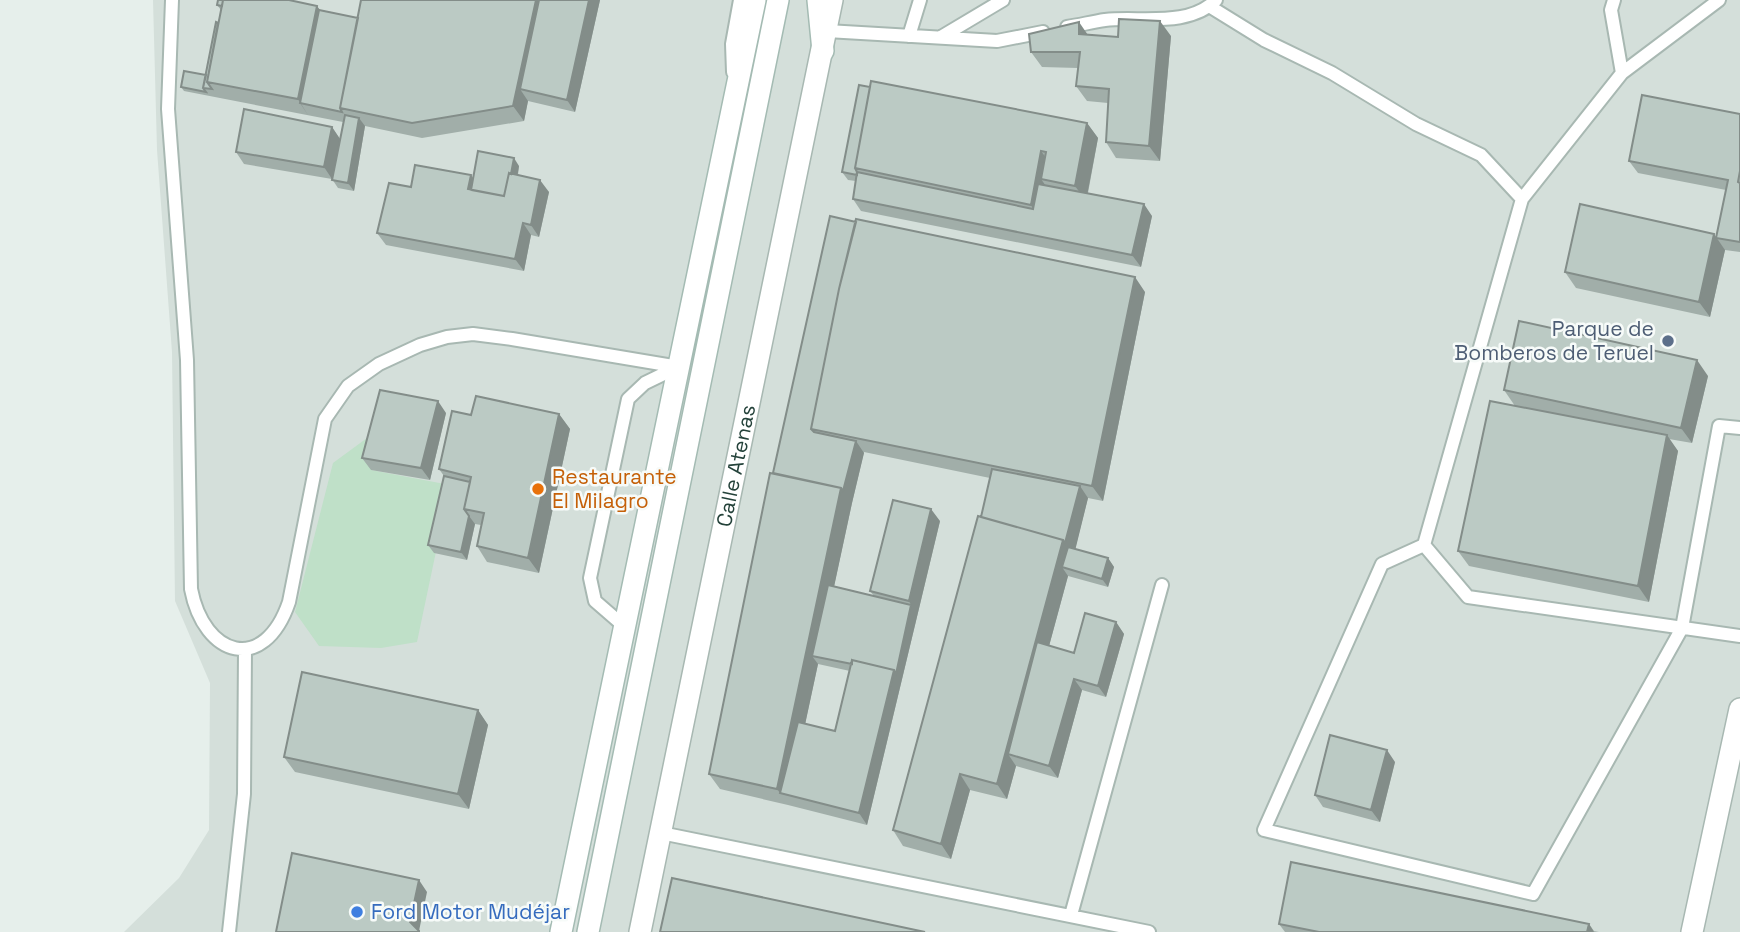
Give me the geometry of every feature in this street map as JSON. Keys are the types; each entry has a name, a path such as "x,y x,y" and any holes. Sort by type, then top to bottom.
{"main road":[{"path":"561,932 755,0"},
{"path":"588,932 778,0"},
{"path":"818,0 825,41"},
{"name":"Calle Atenas","path":"640,932 832,0"},
{"path":"1692,932 1740,709"},
{"path":"570,932 581,838"}],"lane":[{"path":"172,0 168,109 187,360 191,589 204,626 222,643 234,649 257,645 270,635 283,618 289,602 325,419 341,394 362,374 397,354 420,345 447,337 473,334 679,367"},
{"path":"734,100 732,44 740,0"},
{"path":"909,36 920,0"},
{"path":"940,37 1003,0"},
{"path":"1614,0 1611,10 1622,73"},
{"path":"1719,0 1622,73 1522,199 1424,545 1382,564 1264,830 1533,894 1682,628 1719,426 1740,428"},
{"path":"825,41 909,36 997,41 1105,20 1178,18 1212,3 1264,40 1332,73 1416,124 1481,155 1522,199"},
{"path":"625,628 595,601 590,578 628,399 645,383 679,367"},
{"path":"1424,545 1468,597 1740,636"},
{"path":"1071,915 1162,585"},
{"path":"229,932 244,794 245,649"},
{"path":"661,833 1149,932"}],"shaded area":[{"path":"153,0 1740,0 1740,932 124,932 179,878 209,830 210,683 175,601 172,352 157,150"}],"green space":[{"path":"382,427 371,470 450,485 417,642 381,648 319,646 295,612 333,463"}],"building":[{"path":"223,0 289,0 317,6 298,99 207,82"},
{"path":"361,0 536,0 513,106 412,123 340,108"},
{"path":"539,0 589,0 567,100 520,89"},
{"path":"319,10 358,18 340,108 342,112 300,103"},
{"path":"1119,19 1160,21 1149,146 1106,142 1109,89 1076,86 1080,52 1031,52 1029,34 1079,22 1079,34 1118,37"},
{"path":"216,22 218,23 207,82 212,89 203,88"},
{"path":"184,71 206,75 203,88 206,92 181,87"},
{"path":"871,81 1087,123 1075,186 1041,179 1046,152 1041,151 1031,205 855,168"},
{"path":"859,85 870,87 855,168 857,175 842,172"},
{"path":"1642,95 1740,114 1740,242 1716,238 1728,180 1629,161"},
{"path":"244,109 332,127 324,167 236,152"},
{"path":"345,115 359,118 348,183 332,180"},
{"path":"478,151 514,158 504,196 471,190"},
{"path":"415,165 471,175 468,189 504,196 509,173 540,180 531,225 523,223 515,259 377,233 389,183 411,187"},
{"path":"857,172 1033,209 1038,184 1144,204 1132,255 853,199"},
{"path":"1580,204 1714,234 1699,302 1565,272"},
{"path":"830,216 856,222 839,289 811,429 814,432 856,441 843,491 841,488 773,473"},
{"path":"856,219 1135,277 1092,486 811,429"},
{"path":"1519,321 1697,360 1681,428 1504,390"},
{"path":"380,390 438,401 421,468 362,458"},
{"path":"476,396 559,414 528,558 477,546 484,513 464,509 471,477 439,469 452,411 471,415"},
{"path":"1490,401 1667,435 1638,586 1458,551"},
{"path":"992,469 1080,486 1065,543 1063,540 981,517"},
{"path":"770,473 841,488 777,789 709,774"},
{"path":"444,476 470,482 464,509 469,516 461,552 428,545"},
{"path":"893,500 931,509 909,601 870,591"},
{"path":"978,516 1063,540 997,784 960,774 941,844 893,830"},
{"path":"1068,547 1108,558 1102,579 1062,567"},
{"path":"828,585 911,605 896,674 894,670 852,660 852,664 812,656"},
{"path":"1085,613 1116,622 1098,686 1074,679 1049,766 1008,754 1037,642 1074,653"},
{"path":"852,660 894,670 859,813 780,793 798,722 835,731"},
{"path":"302,672 478,710 458,794 284,757"},
{"path":"1330,735 1387,750 1371,810 1315,795"},
{"name":"Ford Motor Mudéjar","path":"292,853 419,880 410,922 419,932 276,932"},
{"path":"1291,862 1589,924 1587,932 1319,932 1279,924"},
{"path":"672,878 925,932 660,932"}],"place":[{"name":"Parque de Bomberos de Teruel","path":"1668,341"},
{"name":"Restaurante El Milagro","path":"538,489"},
{"name":"Ford Motor Mudéjar","path":"357,912"}]}
